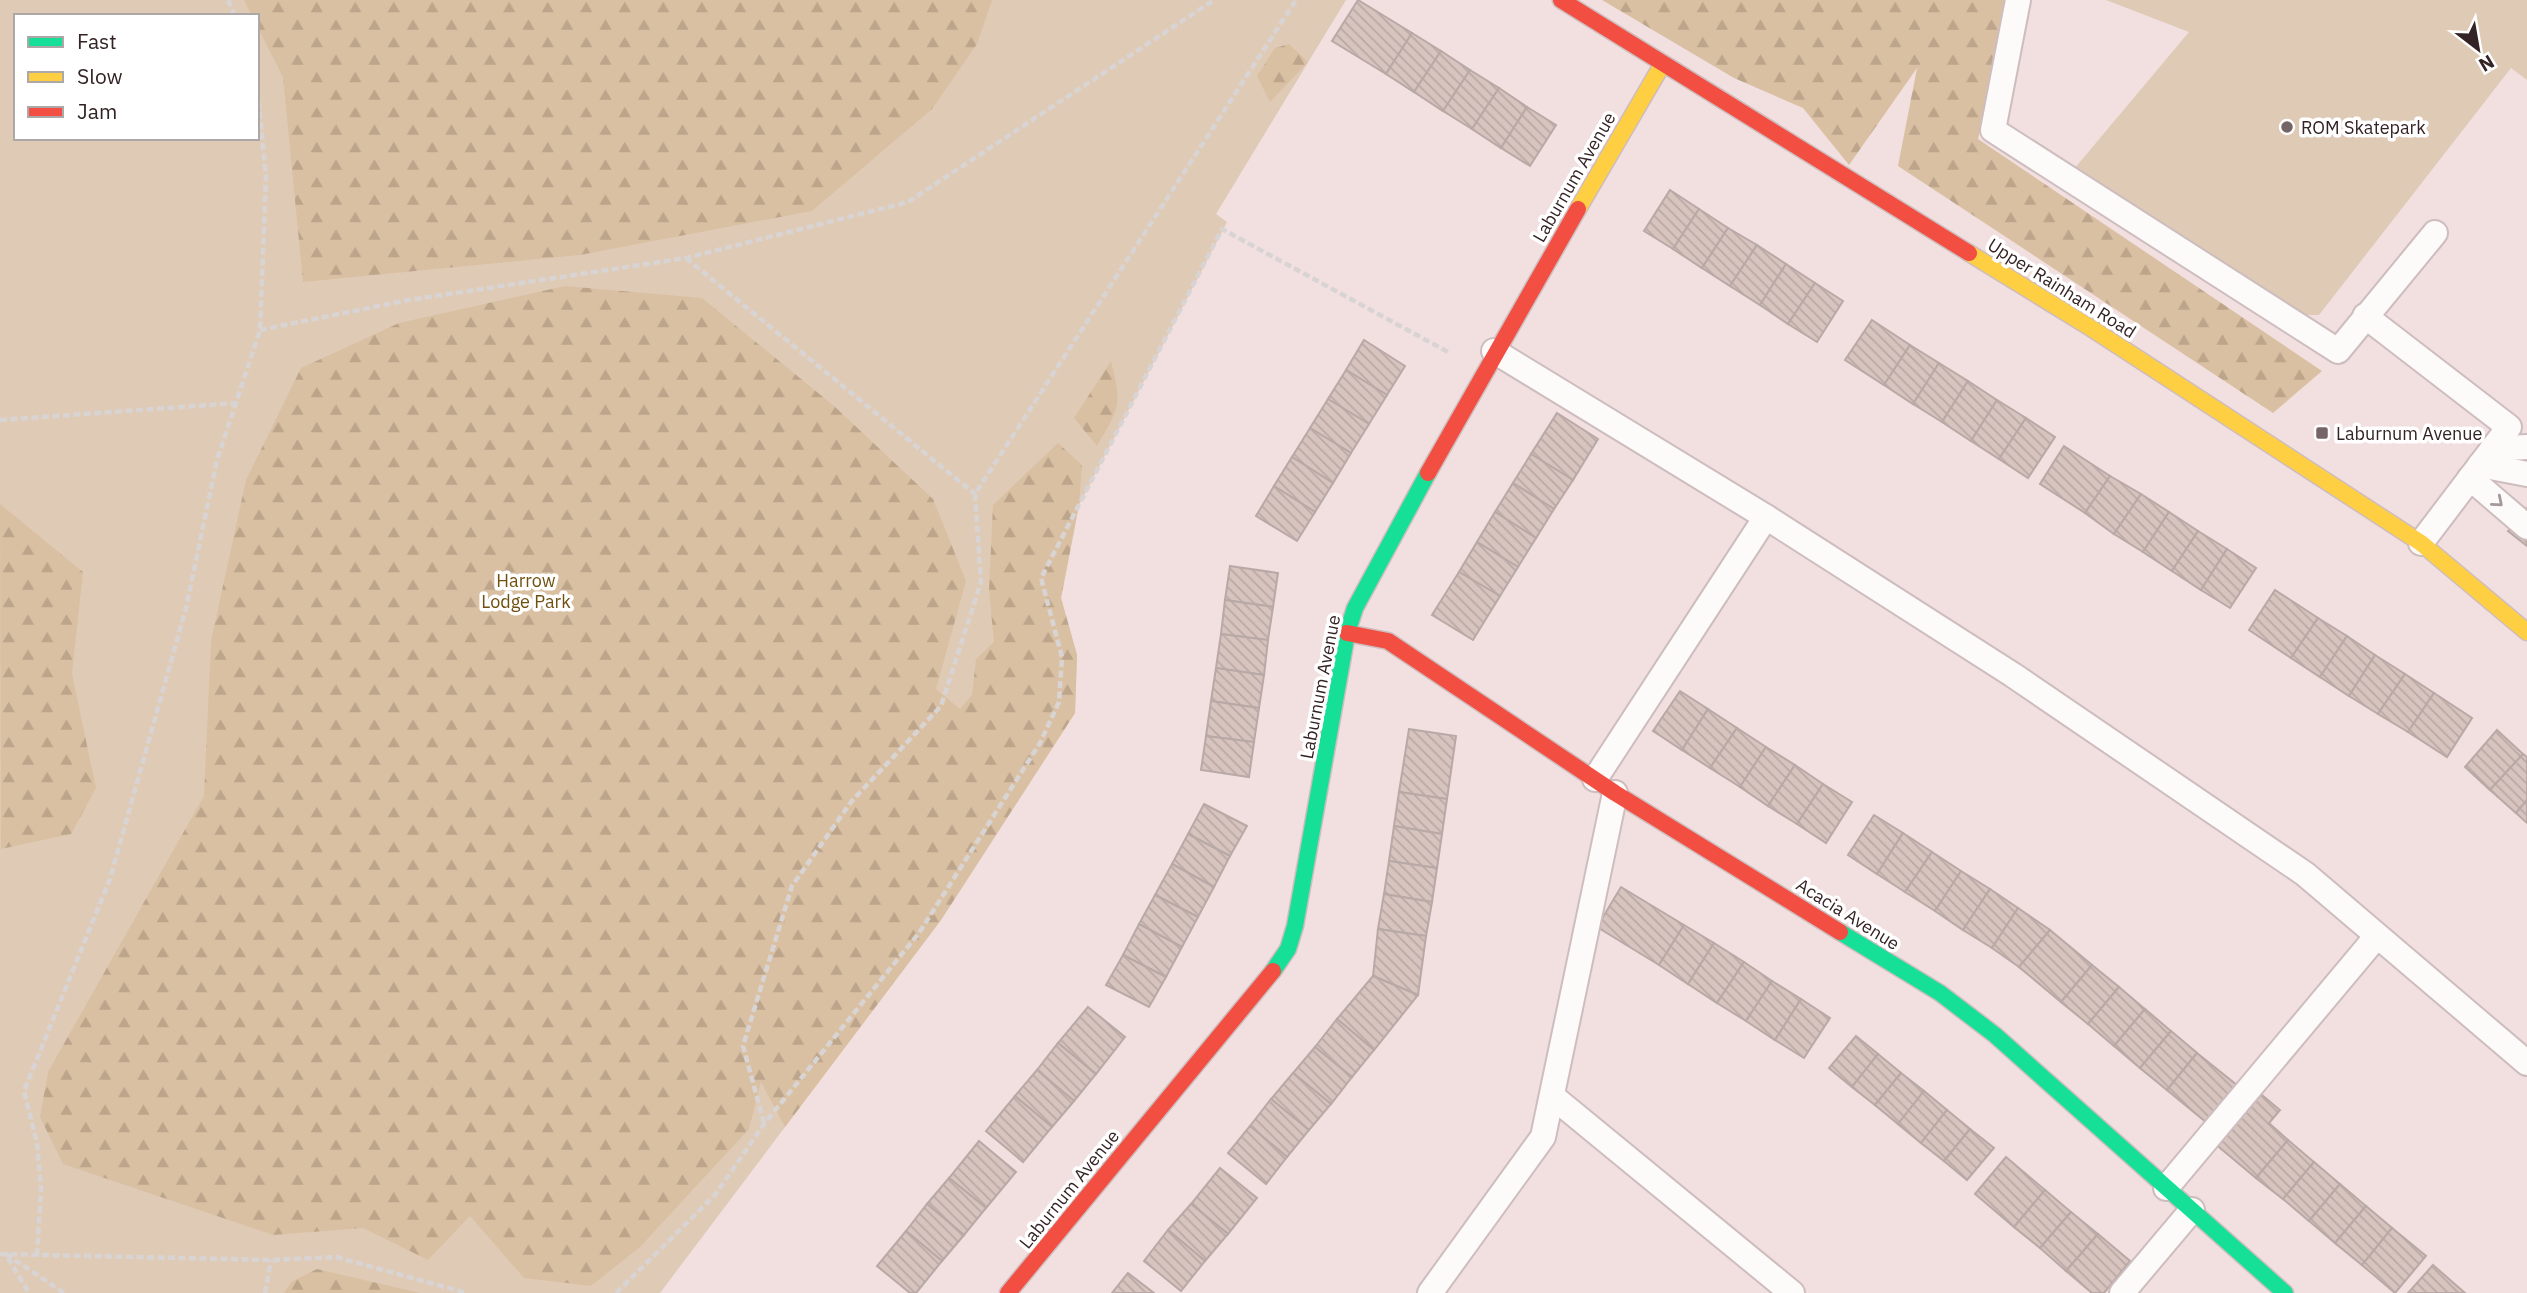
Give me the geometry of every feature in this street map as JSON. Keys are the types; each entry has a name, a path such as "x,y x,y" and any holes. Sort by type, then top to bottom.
{"street":[{"name":"Upper Rainham Road","path":"1561,0 1662,65 2091,328 2421,543 2527,632"},
{"name":"Laburnum Avenue","path":"1008,1293 1276,968 1288,949 1295,926 1347,633 1355,608 1488,361 1662,65"},
{"name":"Acacia Avenue","path":"1347,633 1388,640 1605,786 1940,993 1995,1035 2285,1293"}],"lane":[{"path":"2018,0 1993,130 2338,351 2435,233"},
{"path":"2365,316 2509,428 2421,543"},
{"path":"1488,361 1766,517 2013,675 2283,859 2527,1063"},
{"path":"2481,464 2527,447"},
{"path":"2481,464 2527,474"},
{"path":"2481,464 2527,527"},
{"path":"1430,1293 1543,1137 1605,786 1766,517"},
{"path":"2166,1188 2378,936"},
{"path":"1552,1096 1793,1293"},
{"path":"2122,1293 2192,1210"}],"path":[{"path":"260,330 403,301 686,258 908,202 1214,0"},
{"path":"764,1124 743,1046 792,886 851,802 941,706 981,582 975,494 1296,0"},
{"path":"37,1255 41,1189 37,1143 24,1091 110,878 186,607 217,460 260,330 266,176 259,105"},
{"path":"616,1293 715,1195 764,1124 919,933 1040,743 1059,702 1062,657 1041,578 1222,229 1488,361"},
{"path":"686,258 975,494"},
{"path":"0,421 237,403"},
{"path":"3,1254 271,1261 336,1257 467,1293"},
{"path":"3,1254 29,1293"},
{"path":"3,1254 64,1293"},
{"path":"265,1293 271,1261"}],"green space":[{"name":"Harrow Lodge Park","path":"0,0 1346,0 1216,214 1227,222 1079,505 1061,598 1077,655 1075,713 941,920 660,1293 0,1293"},
{"path":"244,0 992,0 977,44 932,109 812,211 580,255 303,282 283,77 259,30 259,14 251,14"},
{"path":"1602,0 2006,0 1978,139 2322,371 2273,413 1898,166 1917,68 1849,165 1803,108 1734,78"},
{"name":"ROM Skatepark","path":"2106,0 2527,0 2527,80 2511,68 2319,315 2295,315 2069,175 2189,32"},
{"path":"1289,44 1308,62 1270,102 1257,76 1275,48"},
{"path":"565,286 702,298 834,406 933,499 966,581 936,689 960,709 972,695 976,659 994,642 989,590 993,505 1058,443 1082,465 1079,505 1061,598 1077,655 1075,713 941,920 785,1127 761,1082 749,1129 640,1247 591,1286 524,1278 470,1216 428,1260 363,1228 273,1235 63,1164 40,1117 48,1072 204,796 211,641 246,480 301,368 399,323"},
{"path":"1111,361 1117,387 1117,405 1097,446 1074,418"},
{"path":"0,504 83,572 72,674 96,788 71,834 1,849"},
{"path":"317,1269 420,1293 284,1293 291,1282"}],"building":[{"path":"1358,0 1412,33 1386,74 1332,41"},
{"path":"1412,33 1441,51 1414,92 1386,74"},
{"path":"1441,51 1470,70 1443,111 1414,92"},
{"path":"1470,70 1499,88 1472,129 1443,111"},
{"path":"1499,88 1527,107 1501,148 1472,129"},
{"path":"1527,107 1556,125 1530,166 1501,148"},
{"path":"1670,190 1699,209 1673,249 1644,231"},
{"path":"1699,209 1728,228 1702,268 1673,249"},
{"path":"1728,228 1757,245 1730,286 1702,268"},
{"path":"1757,245 1786,264 1760,305 1730,286"},
{"path":"1786,264 1815,283 1788,324 1760,305"},
{"path":"1815,283 1843,301 1817,342 1788,324"},
{"path":"1872,320 1910,345 1884,385 1845,360"},
{"path":"1364,340 1405,366 1387,395 1346,370"},
{"path":"1910,345 1939,363 1913,404 1884,385"},
{"path":"1939,363 1968,381 1942,422 1913,404"},
{"path":"1346,370 1387,395 1369,424 1328,399"},
{"path":"1968,381 1997,400 1971,441 1942,422"},
{"path":"1328,399 1369,424 1351,453 1310,428"},
{"path":"1997,400 2026,418 1999,459 1971,441"},
{"path":"1557,413 1598,439 1573,480 1531,454"},
{"path":"2026,418 2055,437 2028,478 1999,459"},
{"path":"1310,428 1351,453 1333,483 1292,457"},
{"path":"2064,446 2110,476 2085,513 2040,484"},
{"path":"1531,454 1573,480 1554,509 1513,483"},
{"path":"1292,457 1333,483 1315,512 1274,486"},
{"path":"2110,476 2141,494 2114,534 2085,513"},
{"path":"1513,483 1554,509 1536,538 1495,512"},
{"path":"1274,486 1315,512 1297,541 1256,516"},
{"path":"2141,494 2169,512 2143,552 2114,534"},
{"path":"2527,508 2527,546 2508,531"},
{"path":"1495,512 1536,538 1518,567 1477,542"},
{"path":"2169,512 2198,531 2172,571 2143,552"},
{"path":"2198,531 2227,549 2201,590 2172,571"},
{"path":"1477,542 1518,567 1500,596 1459,572"},
{"path":"2227,549 2256,568 2230,608 2201,590"},
{"path":"1230,566 1278,573 1273,607 1225,600"},
{"path":"1459,572 1500,596 1473,640 1432,615"},
{"path":"2275,590 2318,618 2291,658 2249,630"},
{"path":"1225,600 1273,607 1268,640 1221,634"},
{"path":"2318,618 2347,636 2320,677 2291,658"},
{"path":"1221,634 1268,640 1264,675 1216,668"},
{"path":"2347,636 2375,655 2349,696 2320,677"},
{"path":"2375,655 2405,674 2378,714 2349,696"},
{"path":"1216,668 1264,675 1259,708 1211,701"},
{"path":"2405,674 2434,693 2408,732 2378,714"},
{"path":"1680,691 1708,709 1682,750 1653,731"},
{"path":"2434,693 2472,718 2447,757 2408,732"},
{"path":"1211,701 1259,708 1254,742 1206,736"},
{"path":"1708,709 1737,728 1710,768 1682,750"},
{"path":"1737,728 1766,747 1740,787 1710,768"},
{"path":"1409,729 1456,736 1447,799 1399,792"},
{"path":"2497,730 2523,754 2490,790 2465,767"},
{"path":"1206,736 1254,742 1249,777 1201,770"},
{"path":"1766,747 1795,765 1768,806 1740,787"},
{"path":"2523,754 2527,757 2527,800 2516,813 2490,790"},
{"path":"1795,765 1823,784 1797,824 1768,806"},
{"path":"1823,784 1852,802 1826,843 1797,824"},
{"path":"1399,792 1447,799 1442,834 1394,826"},
{"path":"2527,800 2527,823 2516,813"},
{"path":"1204,804 1247,826 1230,856 1188,834"},
{"path":"1874,815 1903,833 1877,874 1848,855"},
{"path":"1394,826 1442,834 1437,868 1389,861"},
{"path":"1903,833 1932,852 1905,892 1877,874"},
{"path":"1188,834 1230,856 1214,887 1172,864"},
{"path":"1932,852 1961,871 1935,911 1905,892"},
{"path":"1389,861 1437,868 1432,902 1384,894"},
{"path":"1172,864 1214,887 1198,917 1155,895"},
{"path":"1961,871 1990,889 1963,930 1935,911"},
{"path":"1621,887 1684,925 1659,965 1597,927"},
{"path":"1990,889 2018,908 1992,948 1963,930"},
{"path":"1384,894 1432,902 1426,936 1378,929"},
{"path":"1155,895 1198,917 1182,947 1139,924"},
{"path":"2018,908 2050,930 2019,967 1992,948"},
{"path":"1139,924 1182,947 1166,977 1123,955"},
{"path":"1684,925 1714,943 1688,984 1659,965"},
{"path":"1378,929 1426,936 1418,995 1373,976"},
{"path":"2050,930 2092,965 2061,1002 2019,967"},
{"path":"1714,943 1744,962 1717,1003 1688,984"},
{"path":"1123,955 1166,977 1149,1007 1106,985"},
{"path":"1744,962 1772,981 1746,1021 1717,1003"},
{"path":"2092,965 2119,987 2088,1024 2061,1002"},
{"path":"1373,976 1418,995 1374,1050 1337,1019"},
{"path":"1772,981 1801,999 1775,1040 1746,1021"},
{"path":"2119,987 2145,1009 2114,1046 2088,1024"},
{"path":"1801,999 1830,1018 1804,1058 1775,1040"},
{"path":"1088,1007 1125,1037 1096,1074 1058,1043"},
{"path":"2145,1009 2171,1031 2140,1068 2114,1046"},
{"path":"1337,1019 1374,1050 1352,1077 1315,1047"},
{"path":"2171,1031 2197,1053 2167,1090 2140,1068"},
{"path":"1856,1036 1878,1054 1852,1087 1829,1068"},
{"path":"1058,1043 1096,1074 1074,1101 1037,1070"},
{"path":"1315,1047 1352,1077 1331,1104 1293,1073"},
{"path":"2197,1053 2243,1090 2212,1127 2167,1090"},
{"path":"1878,1054 1901,1073 1875,1105 1852,1087"},
{"path":"1037,1070 1074,1101 1052,1127 1015,1096"},
{"path":"1293,1073 1331,1104 1309,1130 1271,1099"},
{"path":"1901,1073 1924,1091 1898,1124 1875,1105"},
{"path":"2256,1090 2280,1110 2269,1123 2288,1140 2256,1178 2213,1142"},
{"path":"1924,1091 1947,1110 1921,1143 1898,1124"},
{"path":"1015,1096 1052,1127 1023,1162 986,1131"},
{"path":"1271,1099 1309,1130 1287,1157 1250,1126"},
{"path":"1947,1110 1970,1129 1944,1161 1921,1143"},
{"path":"1250,1126 1287,1157 1266,1184 1228,1153"},
{"path":"1970,1129 1994,1148 1967,1180 1944,1161"},
{"path":"2288,1140 2314,1162 2283,1199 2256,1178"},
{"path":"979,1141 1016,1172 986,1208 949,1178"},
{"path":"2006,1157 2045,1190 2014,1227 1975,1194"},
{"path":"2314,1162 2340,1184 2309,1221 2283,1199"},
{"path":"1220,1168 1257,1198 1228,1234 1191,1204"},
{"path":"949,1178 986,1208 964,1235 927,1204"},
{"path":"2340,1184 2366,1206 2335,1243 2309,1221"},
{"path":"2045,1190 2071,1212 2040,1248 2014,1227"},
{"path":"927,1204 964,1235 942,1261 906,1231"},
{"path":"1191,1204 1228,1234 1205,1261 1168,1230"},
{"path":"2366,1206 2392,1228 2362,1265 2335,1243"},
{"path":"2071,1212 2098,1234 2066,1271 2040,1248"},
{"path":"2392,1228 2426,1256 2395,1293 2362,1265"},
{"path":"1168,1230 1205,1261 1181,1291 1144,1261"},
{"path":"906,1231 942,1261 916,1293 910,1293 877,1266"},
{"path":"2098,1234 2130,1261 2104,1293 2092,1293 2066,1271"},
{"path":"2433,1265 2465,1293 2408,1293"},
{"path":"1128,1273 1154,1293 1112,1293"}],"traffic: fast":[{"path":"1273,971 1288,949 1295,926 1347,633 1355,608 1428,473"},
{"path":"1840,932 1940,993 1995,1035 2285,1293"}],"traffic: slow":[{"path":"1578,209 1662,65"},
{"path":"1969,253 2091,328 2421,543 2527,632"}],"traffic: jam":[{"path":"1561,0 1969,253"},
{"path":"1428,473 1578,209"},
{"path":"1347,633 1388,641 1615,793 1840,932"},
{"path":"1008,1293 1273,971"}],"place":[{"name":"ROM Skatepark","path":"2287,127"},
{"name":"Laburnum Avenue","path":"2322,433"}]}
